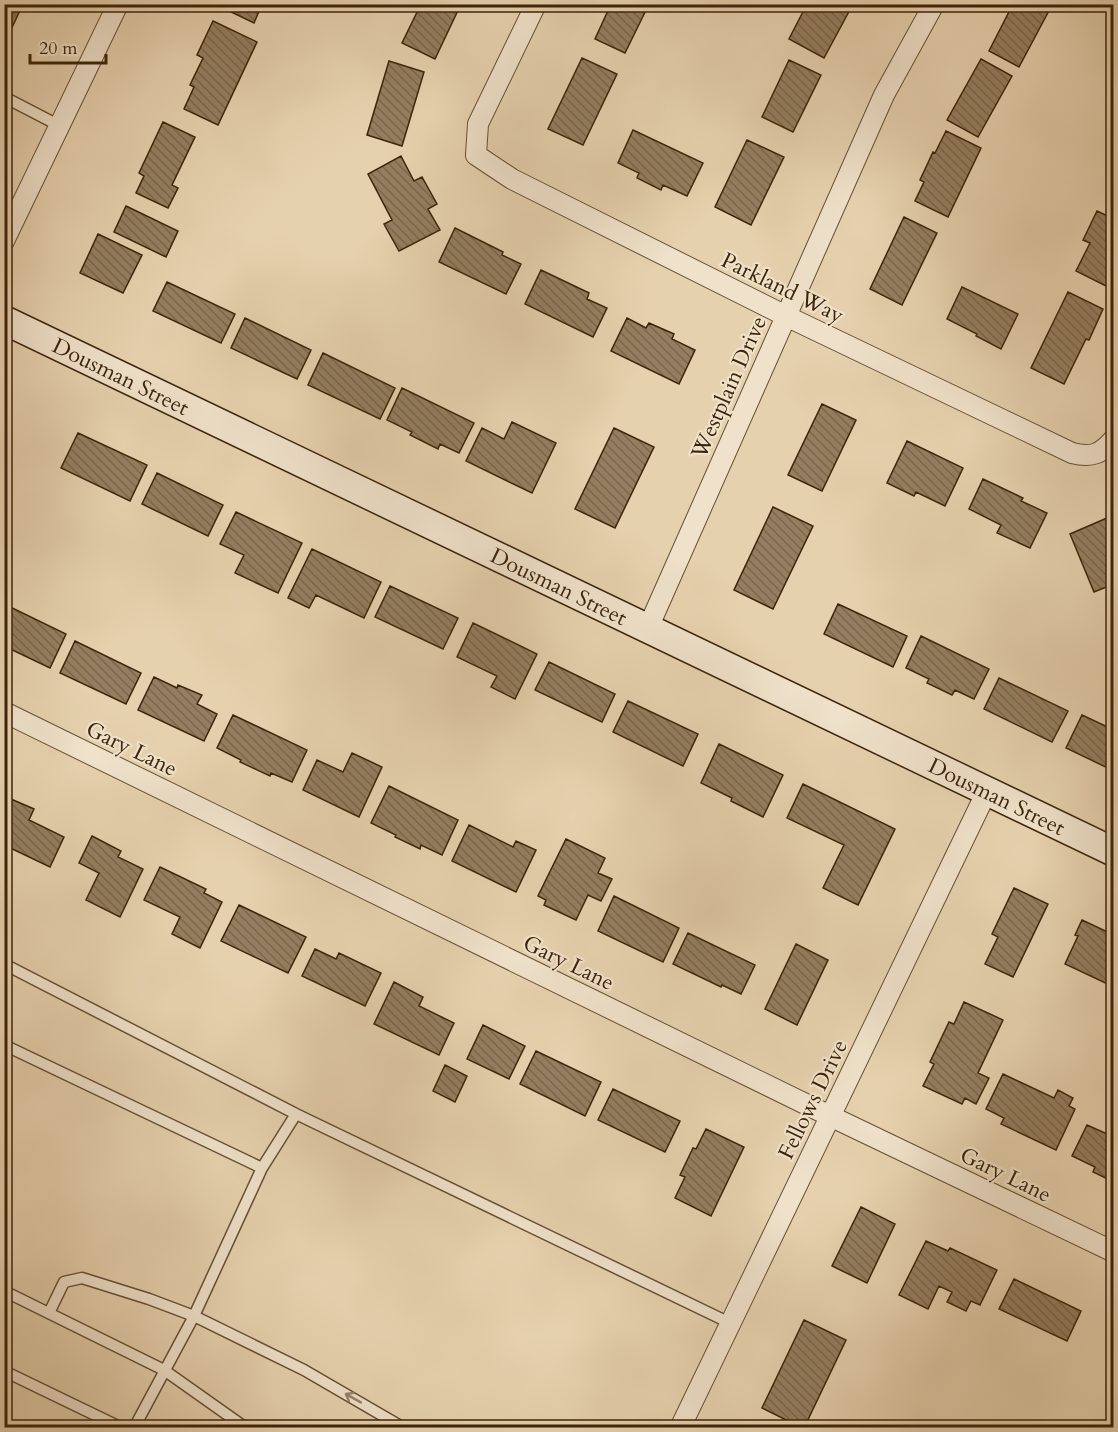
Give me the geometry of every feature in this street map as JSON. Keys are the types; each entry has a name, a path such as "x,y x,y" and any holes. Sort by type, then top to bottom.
{"street":[{"path":"4,241 118,4"},
{"name":"Parkland Way","path":"536,4 478,124 476,155 512,179 786,316 1072,453 1092,455 1109,445"},
{"name":"Westplain Drive","path":"648,628 884,95 934,4"},
{"name":"Dousman Street","path":"4,320 1113,852"},
{"name":"Gary Lane","path":"4,712 1113,1252"},
{"name":"Fellows Drive","path":"680,1428 987,791"}],"lane":[{"path":"4,97 60,126"},
{"path":"4,964 296,1114 730,1323"},
{"path":"4,1045 262,1168"},
{"path":"134,1428 194,1316 262,1168 296,1114"},
{"path":"49,1313 64,1282 82,1278 149,1299 194,1316 304,1370 404,1428"},
{"path":"4,1291 164,1370 246,1428"},
{"path":"4,1371 122,1428"}],"building":[{"path":"4,4 23,4 9,34 4,31"},
{"path":"222,4 262,4 254,23 221,7"},
{"path":"421,4 461,4 435,59 402,43"},
{"path":"611,4 649,4 625,53 595,39"},
{"path":"807,4 853,4 824,58 789,39"},
{"path":"1013,4 1052,5 1019,67 989,51"},
{"path":"213,21 257,42 218,125 184,109 194,87 190,85 203,58 197,55"},
{"path":"582,58 617,74 583,145 548,129"},
{"path":"981,59 1012,76 978,137 947,120"},
{"path":"789,60 821,75 793,132 762,117"},
{"path":"389,61 424,72 402,146 367,135"},
{"path":"163,122 195,137 172,185 178,188 168,208 136,193 144,176 139,173"},
{"path":"633,130 703,163 687,196 663,185 661,190 637,178 639,173 618,163"},
{"path":"946,131 981,148 948,217 915,201 924,182 920,180"},
{"path":"747,140 784,157 751,225 715,207"},
{"path":"401,156 414,181 422,177 437,204 428,209 440,230 399,251 384,224 392,220 368,174"},
{"path":"126,206 178,231 166,257 114,232"},
{"path":"1097,211 1114,219 1114,281 1110,288 1076,271 1090,243 1083,240"},
{"path":"904,217 937,233 902,305 870,289"},
{"path":"455,228 503,252 502,255 521,264 506,294 439,262"},
{"path":"98,234 142,255 123,293 80,273"},
{"path":"541,270 589,293 587,299 607,308 593,337 525,304"},
{"path":"167,282 235,314 221,343 153,311"},
{"path":"962,287 1018,314 1001,349 947,319"},
{"path":"1068,292 1103,309 1089,340 1086,339 1064,384 1031,368"},
{"path":"245,318 311,350 297,379 231,348"},
{"path":"627,318 646,328 649,323 674,334 672,339 695,350 679,384 611,351"},
{"path":"323,353 395,388 380,419 308,385"},
{"path":"402,388 474,423 459,453 440,444 438,449 410,435 412,432 387,420"},
{"path":"822,404 856,420 822,491 788,475"},
{"path":"512,422 556,443 532,493 466,461 482,428 504,439"},
{"path":"614,428 654,447 615,528 575,509"},
{"path":"78,433 147,465 130,501 61,468"},
{"path":"907,441 963,468 945,506 916,492 914,496 887,483"},
{"path":"157,473 223,505 208,536 142,504"},
{"path":"983,479 1023,498 1021,501 1047,513 1030,548 997,533 1001,525 969,509"},
{"path":"773,507 813,526 773,609 734,590"},
{"path":"236,512 302,543 278,593 235,573 244,555 220,544"},
{"path":"1114,515 1114,584 1094,592 1070,534"},
{"path":"312,549 381,582 364,618 316,595 309,608 288,598"},
{"path":"390,586 458,618 443,649 375,617"},
{"path":"4,604 66,634 50,668 4,646"},
{"path":"838,604 907,636 893,667 824,634"},
{"path":"473,623 537,654 515,699 491,687 497,676 457,657"},
{"path":"921,636 989,669 974,699 955,690 952,695 927,683 929,679 906,668"},
{"path":"75,641 141,673 126,704 60,673"},
{"path":"549,662 615,694 602,722 535,690"},
{"path":"154,677 177,688 178,685 202,695 197,704 217,714 204,741 138,710"},
{"path":"999,678 1068,711 1052,742 984,709"},
{"path":"628,701 698,734 683,766 613,732"},
{"path":"233,715 307,750 292,782 271,773 270,776 217,748"},
{"path":"1082,715 1114,730 1114,771 1066,748"},
{"path":"719,744 783,775 763,817 701,783"},
{"path":"352,753 382,767 359,817 303,790 317,760 343,772"},
{"path":"803,784 895,829 858,905 823,888 844,845 787,818"},
{"path":"389,786 458,820 442,855 421,845 420,849 371,823"},
{"path":"4,796 34,809 29,820 64,837 50,867 4,845"},
{"path":"469,825 513,847 516,841 536,850 516,892 452,861"},
{"path":"92,836 121,851 118,857 143,869 120,917 86,900 99,873 79,863"},
{"path":"566,839 605,858 598,873 612,879 601,901 588,895 576,920 544,905 546,900 538,896"},
{"path":"160,867 206,889 204,893 222,902 200,948 172,934 180,917 144,900"},
{"path":"1014,888 1048,904 1013,977 985,964 998,937 992,934"},
{"path":"614,896 679,928 663,962 598,931"},
{"path":"239,905 306,937 288,973 221,941"},
{"path":"1082,920 1114,935 1114,987 1065,964 1078,936 1075,935"},
{"path":"688,933 755,965 741,994 673,964"},
{"path":"796,944 828,960 797,1025 765,1009"},
{"path":"315,949 336,959 339,953 381,973 365,1006 302,976"},
{"path":"394,982 423,997 419,1006 454,1023 439,1055 374,1024"},
{"path":"964,1002 1003,1020 978,1073 989,1078 976,1104 965,1098 962,1104 923,1086 934,1064 930,1062 949,1022 954,1024"},
{"path":"483,1025 525,1046 509,1079 467,1059"},
{"path":"536,1051 601,1082 585,1116 520,1084"},
{"path":"445,1065 467,1076 455,1102 433,1091"},
{"path":"1003,1074 1054,1098 1058,1090 1073,1098 1069,1106 1075,1109 1056,1150 1001,1124 1004,1118 986,1109"},
{"path":"613,1089 680,1121 665,1152 598,1120"},
{"path":"1087,1125 1114,1137 1114,1182 1093,1172 1095,1167 1072,1156"},
{"path":"706,1129 744,1147 711,1216 675,1198 685,1177 680,1175 693,1148 696,1149"},
{"path":"861,1207 895,1224 867,1283 832,1266"},
{"path":"926,1241 948,1251 950,1248 997,1270 980,1305 971,1301 966,1311 947,1302 952,1292 939,1286 928,1309 899,1295"},
{"path":"1014,1279 1081,1311 1067,1341 999,1309"},
{"path":"804,1320 846,1340 802,1428 762,1408"}]}
